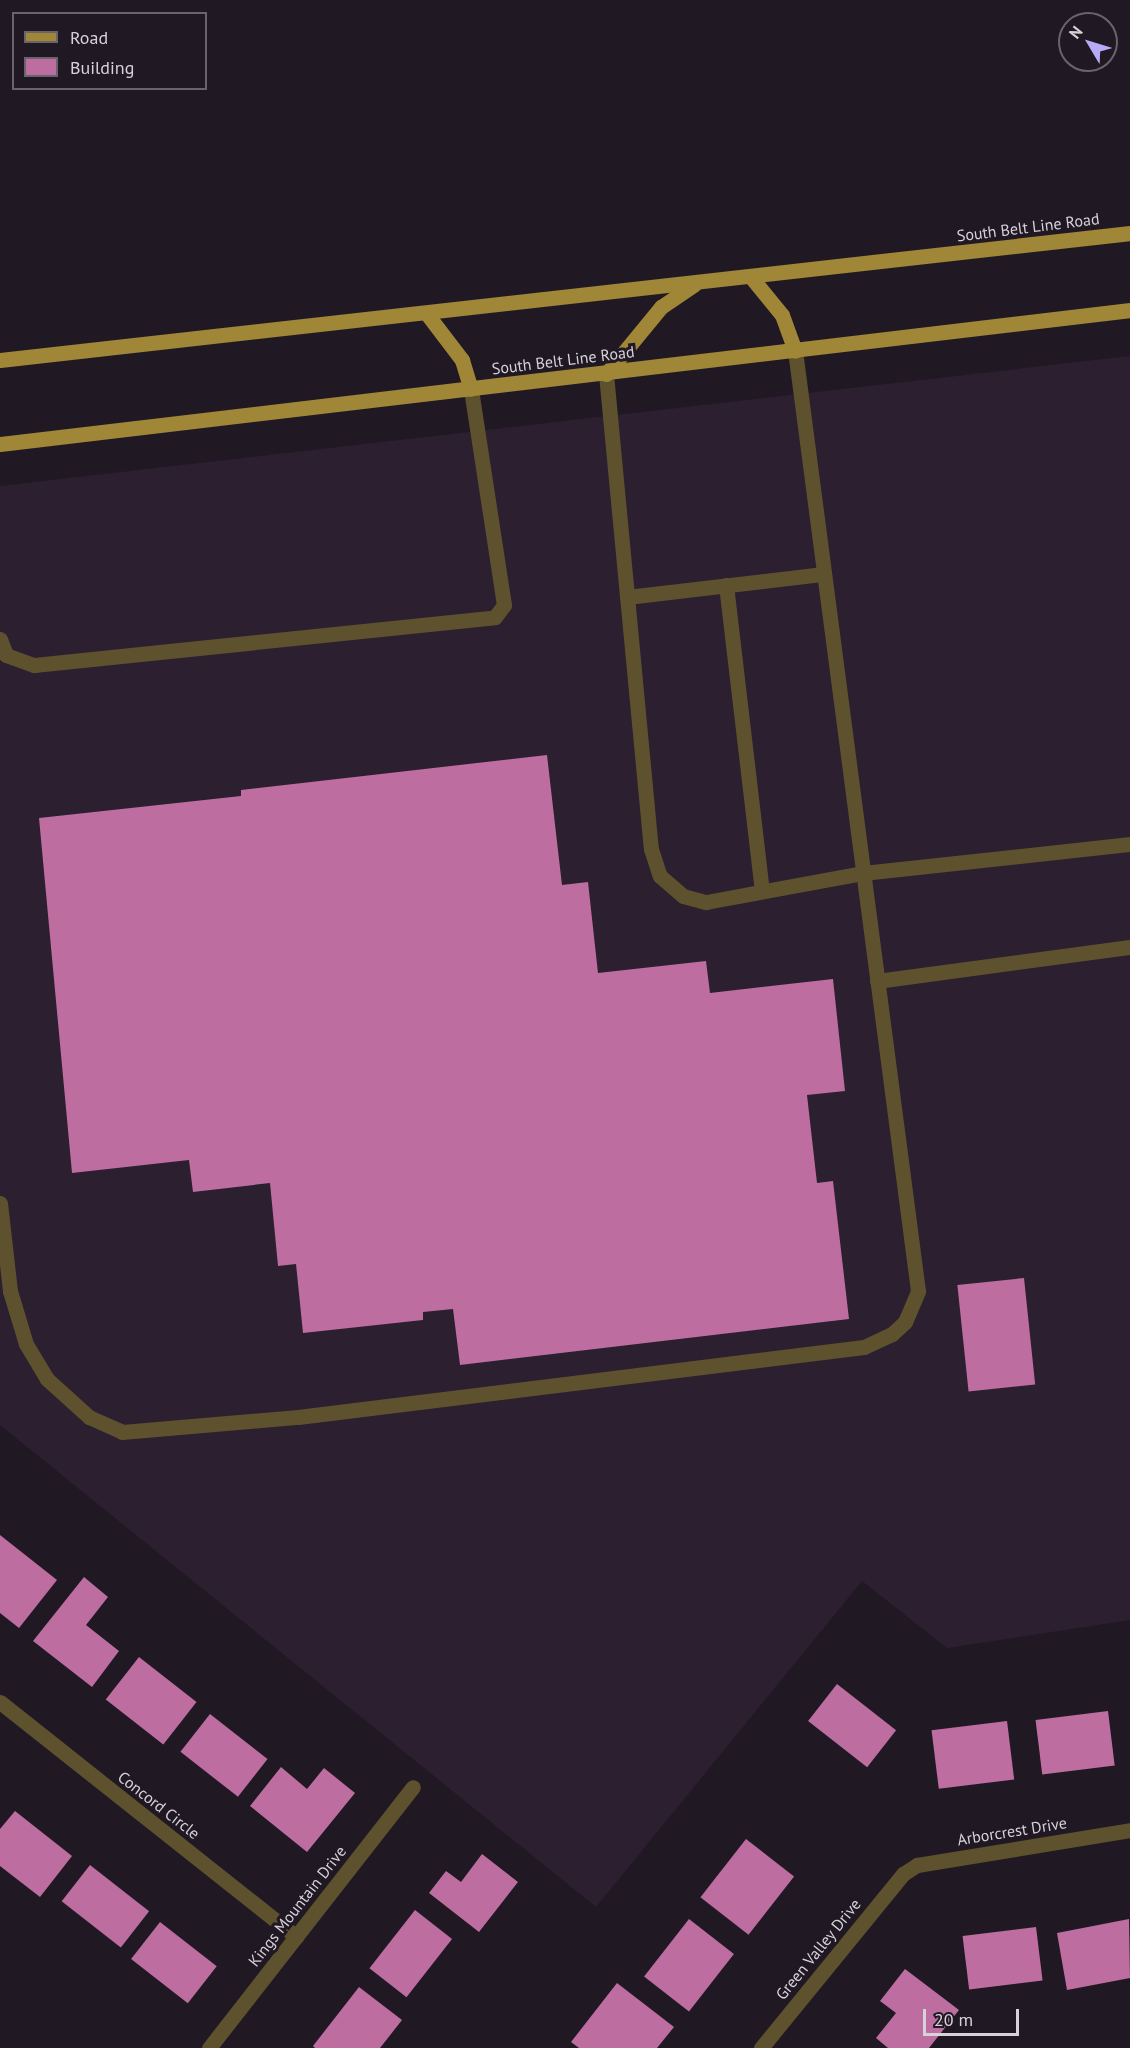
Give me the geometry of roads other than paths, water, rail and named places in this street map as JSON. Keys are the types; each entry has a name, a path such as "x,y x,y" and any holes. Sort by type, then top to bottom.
{"main road":[{"name":"South Belt Line Road","path":"0,360 427,314 1130,233"},
{"path":"751,277 782,315 795,351"},
{"path":"606,374 661,307 696,283"},
{"name":"South Belt Line Road","path":"0,444 606,374 1130,310"},
{"path":"427,314 462,360 471,389"}],"street":[{"path":"0,1203 10,1291 26,1344 47,1378 89,1418 122,1432 298,1417 864,1347 892,1334 905,1322 918,1291 795,351"},
{"path":"606,374 651,849 660,876 682,896 706,902 863,873 1130,844"},
{"path":"0,639 6,655 34,665 495,617 504,605 471,389"},
{"path":"627,597 824,574"},
{"path":"726,585 762,891"},
{"path":"878,981 1130,947"},
{"name":"Concord Circle","path":"0,1702 296,1937"},
{"name":"Kings Mountain Drive","path":"209,2048 413,1787"},
{"name":"Arborcrest Drive","path":"903,1874 917,1865 1130,1830"},
{"name":"Green Valley Drive","path":"761,2048 903,1874"}]}
